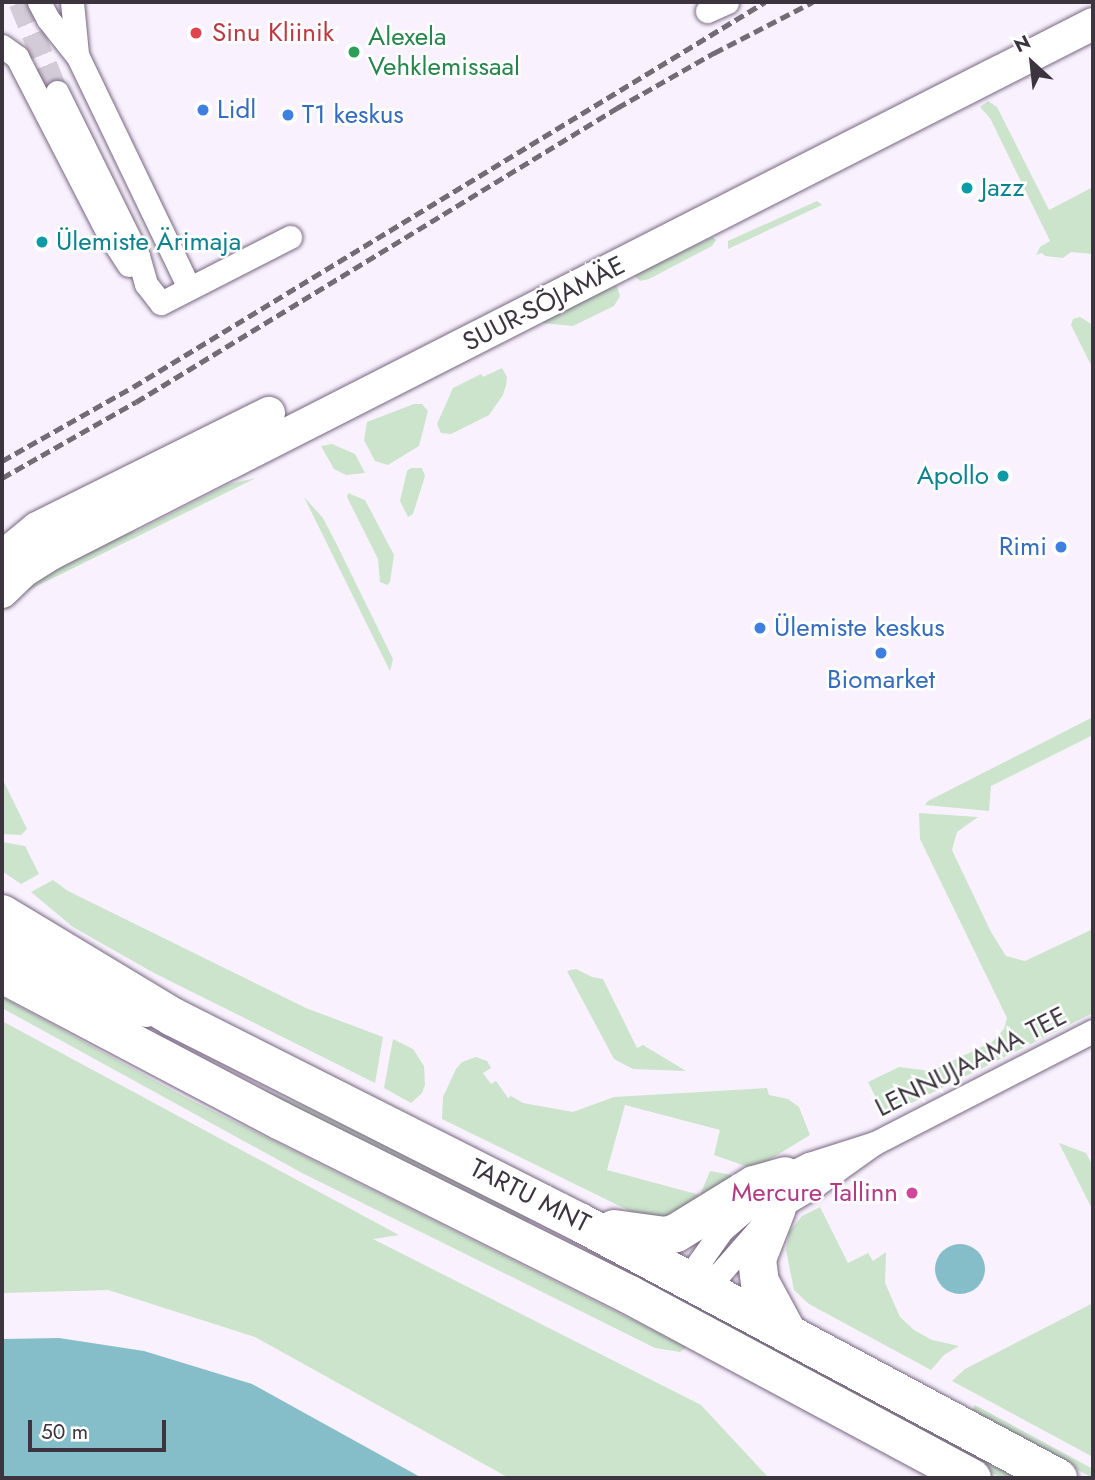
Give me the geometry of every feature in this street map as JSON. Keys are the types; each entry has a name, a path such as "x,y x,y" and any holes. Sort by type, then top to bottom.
{"highway":[{"name":"TARTU MNT","path":"2,914 173,1017 581,1223 1058,1478"},
{"name":"TARTU MNT","path":"2,974 281,1121 630,1295 972,1478"},
{"path":"581,1223 666,1236 754,1185 781,1192 757,1259 760,1282 787,1332"},
{"path":"630,1295 669,1294 696,1283 693,1309 703,1334"}],"main road":[{"name":"SUUR-SÕJAMÄE","path":"2,592 24,571 51,554 1093,24"},
{"path":"2,544 269,413"},
{"path":"2,557 37,528"},
{"path":"2,943 97,995 173,1017"}],"street":[{"path":"39,2 48,19 78,57 189,288"},
{"path":"72,2 78,57"},
{"path":"716,2 708,11 727,2"},
{"path":"2,46 17,57 108,233 161,303 290,237"},
{"path":"57,92 138,256 146,284"},
{"name":"LENNUJAAMA TEE","path":"875,1143 809,1164 781,1192 720,1273 696,1283 698,1264 722,1230 781,1192 816,1185 875,1143 1093,1031"}],"green space":[{"path":"988,101 997,107 1049,210 1093,187 1093,254 1071,252 1063,258 1045,256 1042,253 1036,255 1040,247 1050,241 990,118 980,107"},
{"path":"817,201 822,205 728,249 728,241"},
{"path":"713,237 716,240 712,246 649,279 640,281 631,272 657,264"},
{"path":"614,278 620,296 614,306 573,326 542,323 553,313"},
{"path":"1080,317 1093,325 1093,369 1071,325 1073,319"},
{"path":"502,368 507,377 506,385 503,395 489,415 451,434 441,433 437,424 453,388 481,374 483,377"},
{"path":"414,404 422,404 428,411 419,446 388,465 375,461 364,440 367,422"},
{"path":"332,444 355,454 365,473 346,475 334,469 321,446"},
{"path":"411,468 422,468 425,476 413,514 408,517 400,501 407,471"},
{"path":"256,478 24,593 8,610 3,607 28,582 102,540 137,531 229,484"},
{"path":"348,493 365,500 394,555 390,582 387,585 380,582 378,559 347,497"},
{"path":"304,497 323,518 336,543 393,659 390,671"},
{"path":"1093,717 1093,735 991,786 989,811 925,805 928,801"},
{"path":"2,778 27,829 21,835 2,834"},
{"path":"919,813 978,817 957,832 952,850 991,932 1006,956 1025,961 1093,929 1093,1013 885,1116 868,1082 899,1067 931,1071 992,1042 1004,1029 1007,1018 920,839"},
{"path":"2,842 25,846 39,874 21,884 2,871"},
{"path":"53,880 68,891 306,1008 383,1037 375,1083 154,973 73,927 31,892"},
{"path":"576,969 603,979 637,1048 643,1045 686,1071 633,1069 614,1059 567,971"},
{"path":"2,997 185,1097 687,1347 680,1352 655,1348 302,1173 2,1008"},
{"path":"2,1021 399,1235 373,1239 701,1405 769,1478 509,1478 255,1337 108,1290 2,1293"},
{"path":"393,1039 413,1049 424,1066 425,1085 422,1093 411,1103 384,1088"},
{"path":"476,1057 487,1061 491,1068 483,1073 491,1084 496,1081 508,1098 511,1096 523,1103 573,1112 614,1097 767,1088 769,1095 788,1099 799,1107 810,1135 754,1169 714,1155 720,1130 625,1105 607,1170 700,1195 710,1171 737,1176 669,1218 642,1217 442,1119 443,1097 456,1069 462,1062"},
{"path":"248,1083 304,1106 530,1217 528,1223 365,1141 333,1130"},
{"path":"1059,1143 1086,1153 1093,1166 1093,1211"},
{"path":"820,1207 848,1263 868,1253 873,1261 886,1252 885,1283 900,1317 914,1330 932,1340 959,1346 944,1355 931,1370 809,1304 794,1290 786,1250 789,1232 802,1216"},
{"path":"1093,1303 1093,1457 952,1381 965,1369"},
{"path":"718,1315 1021,1478 1001,1478 714,1323"},
{"path":"975,1405 1093,1469 1093,1478 970,1413"}],"water":[{"path":"960,1244 977,1252 985,1269 977,1286 960,1294 943,1286 935,1269 943,1252"},
{"path":"59,1338 144,1351 252,1384 422,1478 2,1478 2,1339"}],"tunnel":[{"path":"20,2 57,92"}],"railway":[{"path":"2,461 133,387 765,2"},
{"path":"2,478 136,402 617,108 714,53 813,2"}],"place":[{"name":"Sinu Kliinik","path":"196,33"},
{"name":"Alexela Vehklemissaal","path":"354,52"},
{"name":"Lidl","path":"203,110"},
{"name":"T1 keskus","path":"288,115"},
{"name":"Jazz","path":"967,188"},
{"name":"Ülemiste Ärimaja","path":"42,242"},
{"name":"Apollo","path":"1003,476"},
{"name":"Rimi","path":"1061,547"},
{"name":"Ülemiste keskus","path":"760,628"},
{"name":"Biomarket","path":"881,653"},
{"name":"Mercure Tallinn","path":"912,1193"}]}
